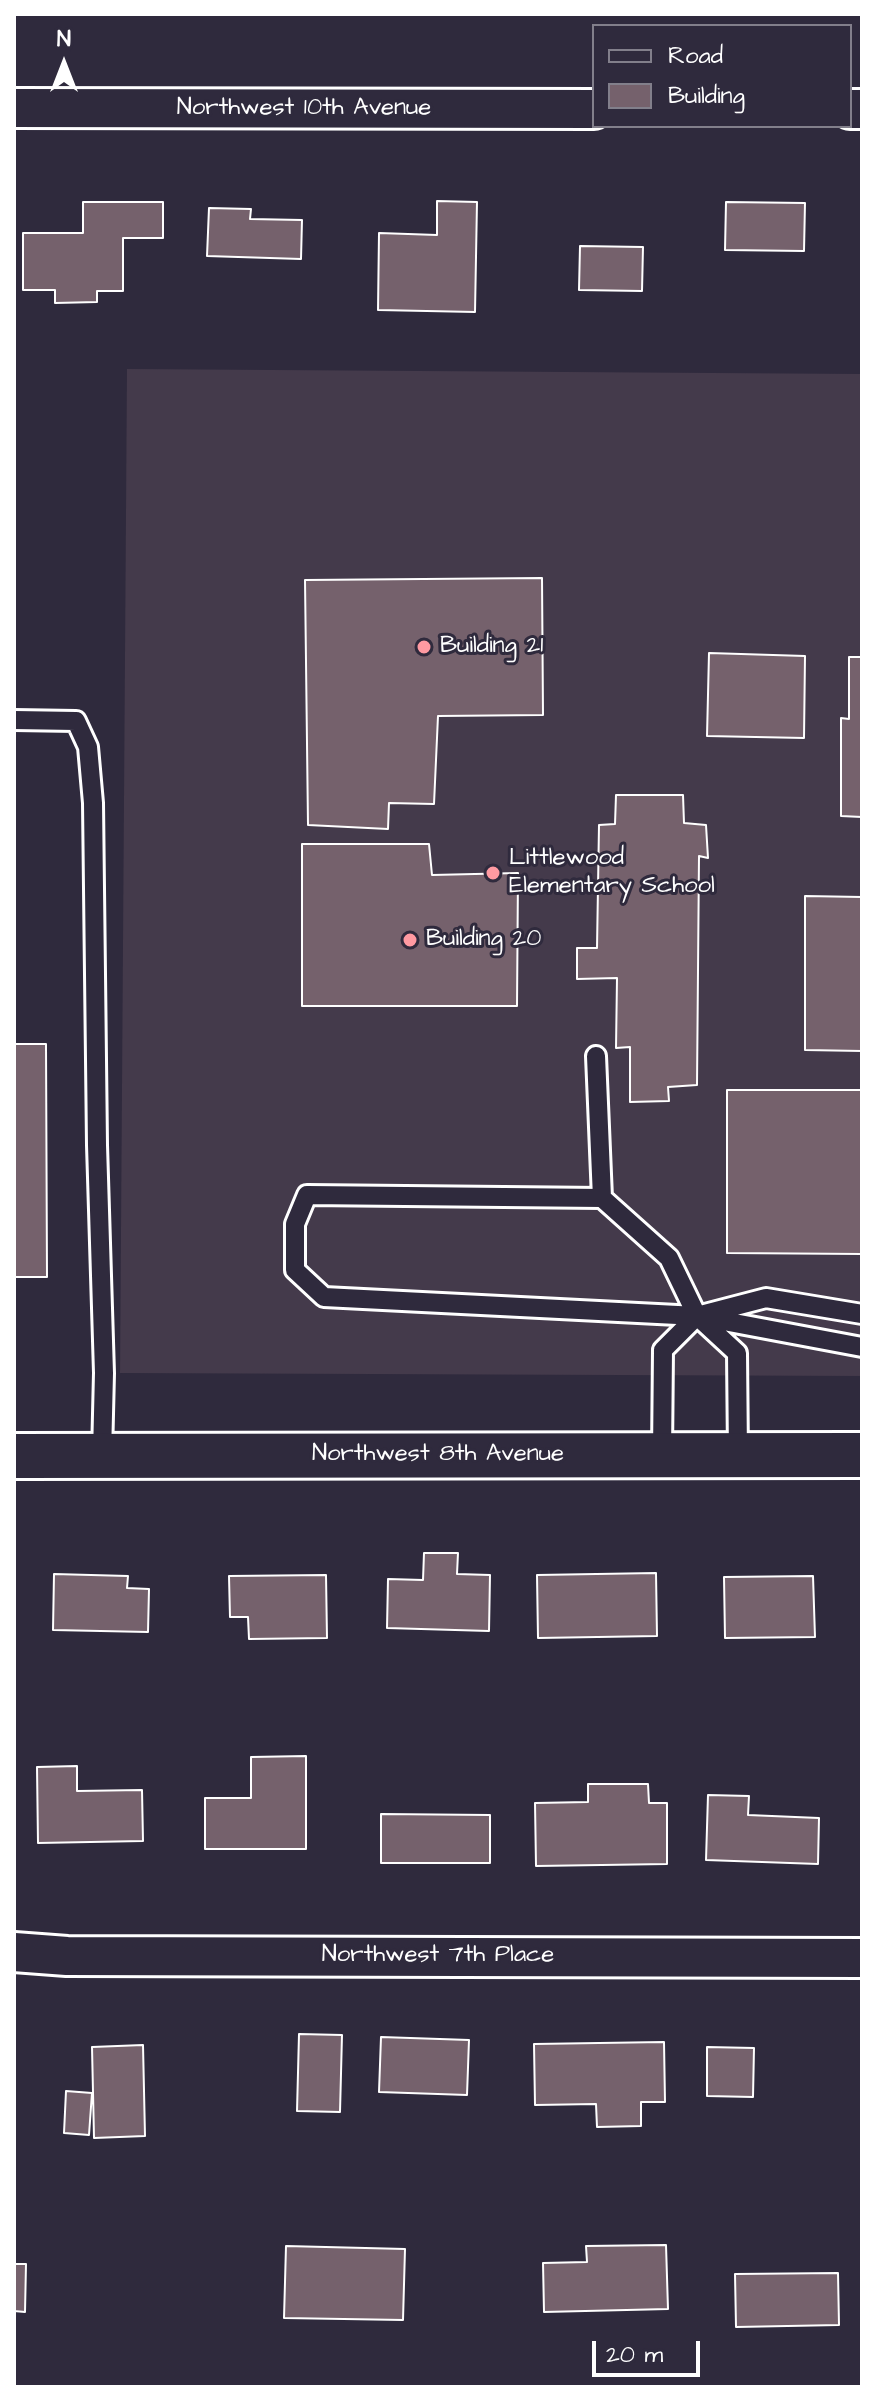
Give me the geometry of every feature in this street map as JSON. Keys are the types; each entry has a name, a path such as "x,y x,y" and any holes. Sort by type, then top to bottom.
{"street":[{"name":"Northwest 10th Avenue","path":"14,108 592,109"},
{"name":"Northwest 8th Avenue","path":"14,1456 862,1455"},
{"name":"Northwest 7th Place","path":"14,1952 67,1956 862,1958"}],"lane":[{"path":"14,720 76,721 88,747 93,803 104,1373 102,1455"},
{"path":"596,1056 602,1198"},
{"path":"738,1455 737,1353 697,1316 669,1258 602,1198 307,1195 295,1224 295,1270 324,1297 697,1316 862,1347"},
{"path":"662,1455 663,1350 697,1316 766,1298 862,1314"}],"shaded area":[{"name":"Littlewood Elementary School","path":"127,369 862,374 862,1376 120,1373"}],"building":[{"path":"437,201 477,202 475,312 378,310 379,233 437,235"},
{"path":"83,202 163,202 163,238 123,238 123,291 97,291 97,302 55,303 55,290 23,290 23,233 83,233"},
{"path":"726,202 805,203 804,251 725,250"},
{"path":"209,208 251,209 250,219 302,220 301,259 207,256"},
{"path":"580,246 643,247 642,291 579,290"},
{"name":"Building 21","path":"542,578 543,715 438,716 434,804 389,803 388,829 308,825 305,580"},
{"path":"709,653 805,656 804,738 707,736"},
{"path":"849,657 862,657 862,817 841,816 841,718 849,719"},
{"path":"616,795 683,795 684,823 706,825 708,858 699,856 697,1085 668,1087 669,1101 630,1102 630,1047 616,1048 617,978 577,979 577,948 597,948 599,825 615,824"},
{"name":"Building 20","path":"302,844 429,844 432,875 518,873 517,1006 302,1006"},
{"path":"805,896 862,897 862,1051 805,1050"},
{"path":"14,1044 46,1044 47,1277 14,1277"},
{"path":"727,1090 862,1090 862,1254 727,1253"},
{"path":"424,1553 458,1553 457,1574 490,1575 489,1631 387,1628 388,1579 423,1580"},
{"path":"656,1573 657,1636 538,1638 537,1575"},
{"path":"54,1574 128,1576 127,1588 149,1589 148,1632 53,1630"},
{"path":"326,1575 327,1638 249,1639 248,1617 230,1617 229,1576"},
{"path":"813,1576 815,1637 725,1638 724,1577"},
{"path":"306,1756 306,1849 205,1849 205,1798 251,1798 251,1757"},
{"path":"77,1766 77,1791 142,1790 143,1841 38,1843 37,1767"},
{"path":"588,1784 648,1784 649,1803 667,1803 667,1864 536,1866 535,1803 588,1802"},
{"path":"708,1795 749,1796 748,1815 819,1818 818,1864 706,1860"},
{"path":"381,1814 490,1815 490,1863 381,1863"},
{"path":"299,2034 342,2035 340,2112 297,2111"},
{"path":"381,2037 469,2040 467,2095 379,2092"},
{"path":"664,2042 665,2102 641,2102 641,2126 597,2127 596,2104 535,2105 534,2044"},
{"path":"143,2045 145,2136 94,2138 92,2047"},
{"path":"707,2047 754,2048 753,2097 707,2096"},
{"path":"66,2091 92,2093 89,2135 64,2133"},
{"path":"666,2245 668,2309 544,2312 543,2263 587,2262 586,2246"},
{"path":"286,2246 405,2249 403,2320 284,2318"},
{"path":"14,2264 26,2264 25,2312 14,2311"},
{"path":"838,2273 839,2325 736,2327 735,2274"}],"place":[{"name":"Building 21","path":"424,647"},
{"name":"Littlewood Elementary School","path":"493,873"},
{"name":"Building 20","path":"410,940"}]}
